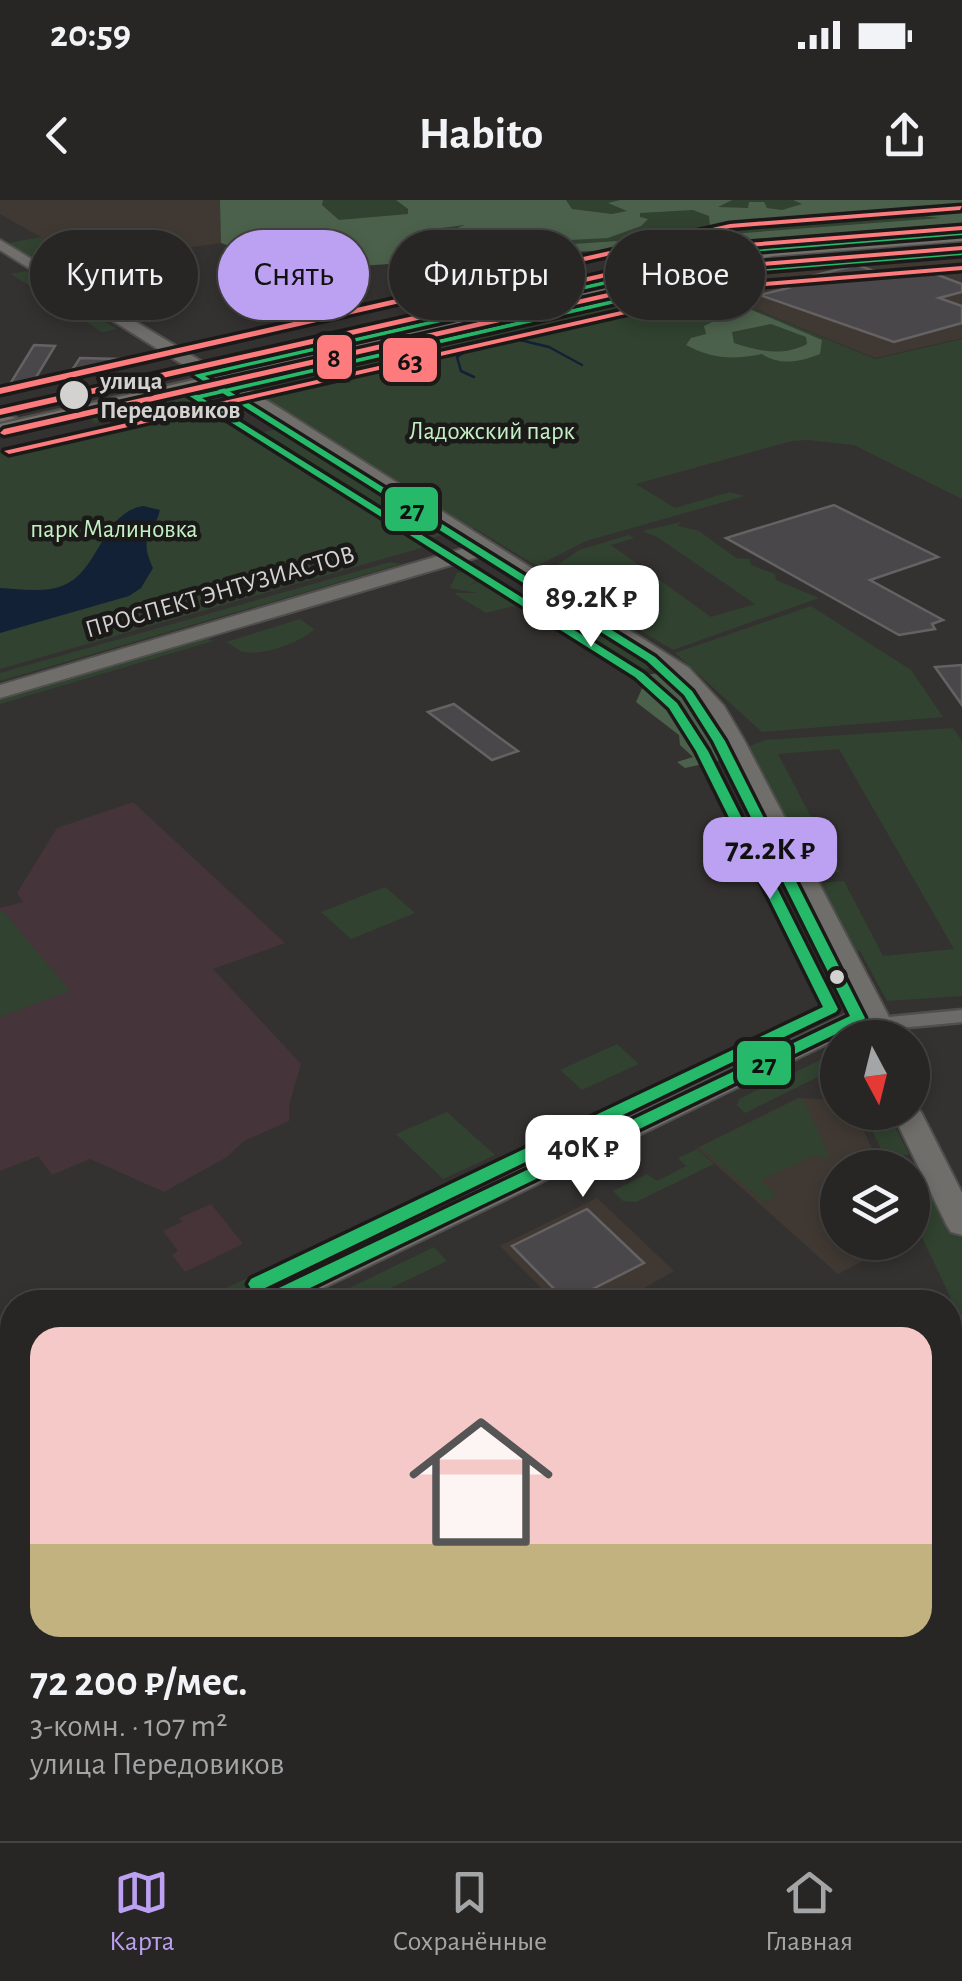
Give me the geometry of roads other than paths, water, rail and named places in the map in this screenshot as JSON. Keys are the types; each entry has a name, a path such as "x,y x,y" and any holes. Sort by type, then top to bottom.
{"main road":[{"path":"2,421 778,251 962,235"},
{"path":"0,248 650,658 688,693 719,741 857,1020"},
{"name":"ПРОСПЕКТ ЭНТУЗИАСТОВ","path":"0,689 479,547"},
{"path":"319,1289 820,1052"},
{"path":"930,1124 962,1185"},
{"path":"915,1130 962,1224"}],"street":[{"path":"930,1021 962,1016"}],"water":[{"path":"143,506 160,510 147,542 153,568 141,588 129,596 0,633 0,588 47,589 75,579 118,519"}],"waterway":[{"path":"520,340 549,347 582,365"},
{"path":"474,377 461,371 457,357 468,349 497,343"}],"place":[{"name":"улица Передовиков","path":"74,395"}],"park label":[{"name":"Ладожский парк","path":"492,431"},
{"name":"парк Малиновка","path":"114,529"}]}
